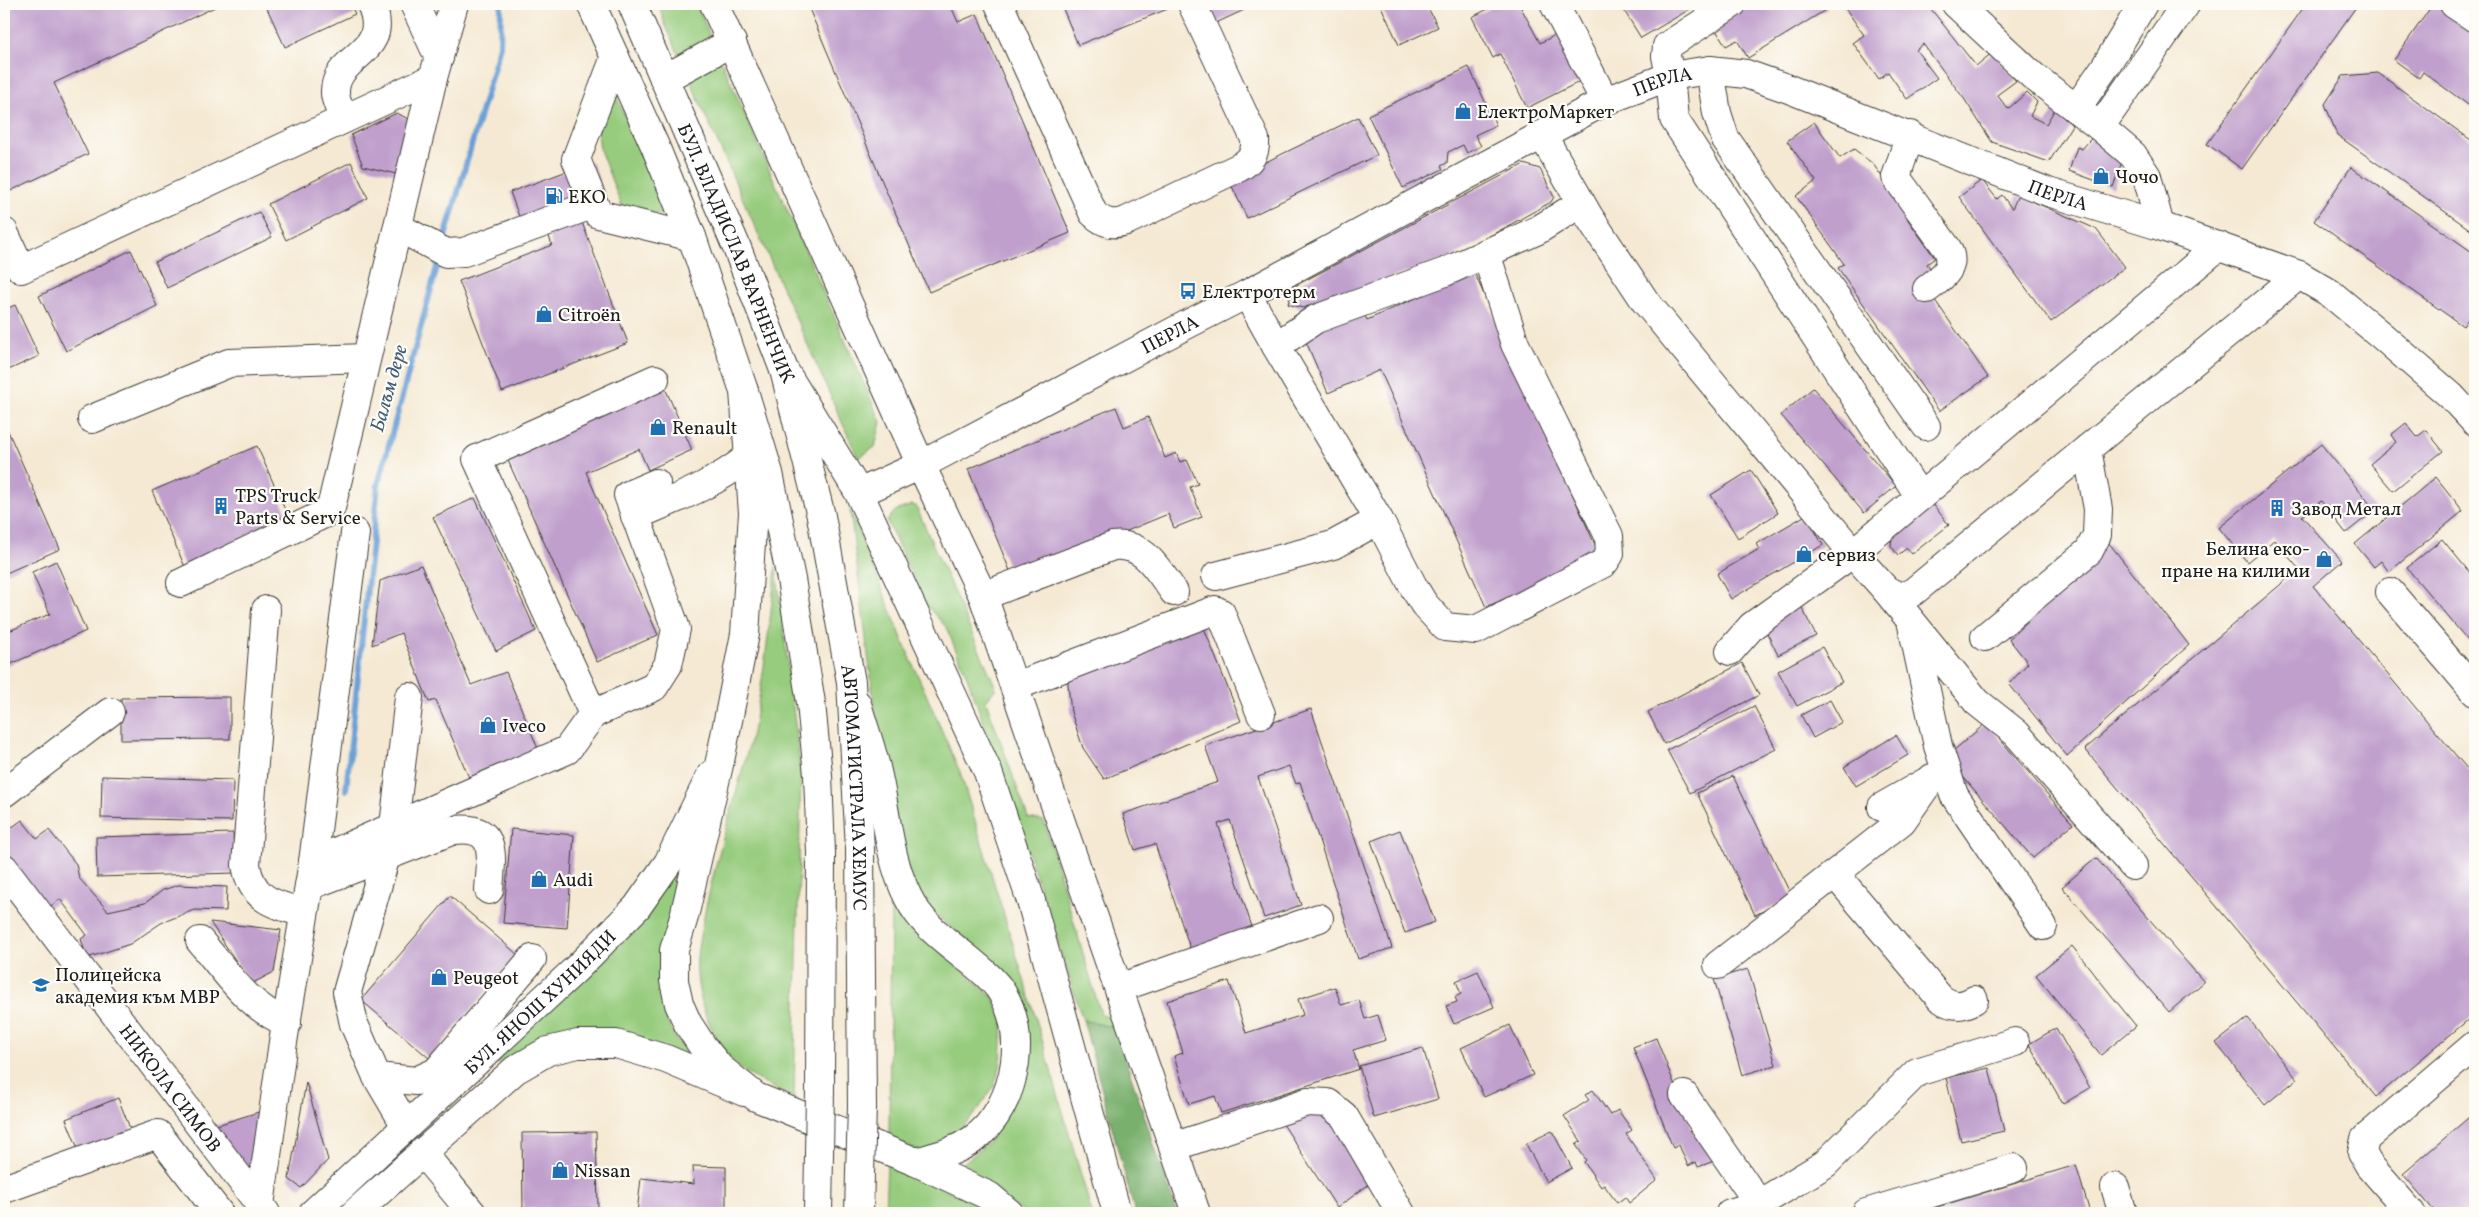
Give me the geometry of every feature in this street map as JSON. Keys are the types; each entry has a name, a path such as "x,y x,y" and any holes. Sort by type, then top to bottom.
{"main road":[{"path":"344,119 334,95 336,80 347,64 372,42 375,26 371,4"},
{"path":"414,4 436,68"},
{"path":"181,583 324,514 330,508 436,68 454,4"},
{"name":"БУЛ. ВЛАДИСЛАВ ВАРНЕНЧИК","path":"590,4 615,57 692,237 744,391"},
{"name":"БУЛ. ВЛАДИСЛАВ ВАРНЕНЧИК","path":"632,4 737,248 784,370 859,493 988,772 1031,901 1117,1213"},
{"path":"714,4 921,465 983,596 1016,686 1196,1213"},
{"path":"999,4 1093,213 1098,219 1114,224 1126,221 1240,167 1246,163 1254,152 1255,139 1192,4"},
{"path":"1554,4 1605,102"},
{"path":"1732,4 1668,46 1666,56 1674,119 1678,129 1920,497"},
{"path":"1956,4 2034,76 2133,155 2147,176 2160,226"},
{"path":"2076,108 2105,67 2143,4"},
{"path":"2100,127 2186,4"},
{"path":"2454,4 2475,18"},
{"path":"664,79 732,42"},
{"path":"615,57 576,158 598,214 692,237"},
{"path":"4,232 21,268 344,119 436,68"},
{"path":"1710,70 1717,113 1725,138 1926,426"},
{"name":"ПЕРЛА","path":"859,493 921,465 1248,294 1605,102 1670,76 1710,70 1746,74 1910,135 2048,192 2160,226 2299,275 2330,293 2382,336 2452,396 2475,422"},
{"path":"1910,135 1896,177 1947,248 1951,260 1947,272 1927,289"},
{"path":"1543,136 1581,203 1645,301 1853,553 1911,619 1977,702 2016,732 2133,866"},
{"path":"1276,346 1316,319 1445,272 1538,230 1581,203"},
{"path":"398,227 446,253 464,252 594,204"},
{"path":"1730,651 1752,626 1853,553 2219,246"},
{"path":"1248,294 1276,346 1379,520 1424,604 1445,626 1476,630 1604,564 1610,554 1609,536 1515,344 1486,253"},
{"path":"1886,590 1900,596 1913,592 2299,275"},
{"path":"92,419 230,363 366,358"},
{"name":"АВТОМАГИСТРАЛА ХЕМУС","path":"784,370 821,516 851,682 860,849 862,1199"},
{"path":"593,714 477,459 655,379"},
{"path":"744,391 753,513 744,634 721,756 684,917 674,950 674,981 679,1004 688,1024 703,1048 720,1068 756,1097"},
{"name":"АВТОМАГИСТРАЛА ХЕМУС","path":"744,391 770,473 791,578 812,712 818,775 823,939 818,1213"},
{"path":"1985,637 2089,551 2097,535 2098,509 2087,449"},
{"path":"635,516 700,489 727,474 748,457"},
{"path":"311,874 394,826 567,750 593,714 654,687 668,665 676,629 628,495 656,483"},
{"path":"1216,576 1333,545 1379,520"},
{"path":"263,1209 287,1023 311,874 355,533"},
{"path":"983,596 1113,546 1127,544 1139,550 1174,592"},
{"path":"2390,592 2475,692"},
{"path":"266,610 246,865 249,880 260,896 273,904 304,913"},
{"path":"1016,686 1215,610 1221,613 1262,714"},
{"path":"1718,965 1902,822 1932,778 1940,763 1938,746 1911,619"},
{"path":"851,682 878,775 894,864 900,881 921,917 944,940 992,979 1013,1018 1016,1037 1011,1088 1002,1109 974,1140 954,1151 916,1162"},
{"path":"394,826 409,698"},
{"path":"4,794 110,712"},
{"path":"1938,746 1954,795 2043,926"},
{"name":"БУЛ. ЯНОШ ХУНИЯДИ","path":"313,1213 576,970 637,907 668,863 721,756"},
{"path":"1882,807 1932,778"},
{"path":"311,874 386,856 454,830 467,829 478,831 492,847 489,890"},
{"path":"386,856 347,992 354,1024 377,1077 406,1126"},
{"name":"НИКОЛА СИМОВ","path":"4,868 263,1209"},
{"path":"1835,874 1940,998 1953,1005 1968,1004 1974,1000"},
{"path":"1119,988 1319,918"},
{"path":"200,940 252,1003 268,1015 287,1023"},
{"path":"377,1077 416,1081 436,1072 532,959"},
{"path":"1730,1213 1759,1204 1826,1164 1918,1072 2014,1042"},
{"name":"БУЛ. ЯНОШ ХУНИЯДИ","path":"356,1213 515,1070 548,1051 578,1044 616,1044 658,1057 916,1162 989,1196 1009,1213"},
{"path":"2411,1213 2369,1165 2362,1153 2365,1139 2475,1045"},
{"path":"1684,1095 1759,1204"},
{"path":"1173,1147 1307,1102 1328,1103 1344,1116 1401,1213"},
{"path":"4,1189 158,1134 219,1213"},
{"path":"422,1152 472,1213"},
{"path":"1866,1213 2014,1168"},
{"path":"2115,1187 2123,1213"}],"green space":[{"path":"659,4 696,4 881,422 875,447 858,458 664,22"},
{"path":"616,96 663,201 663,215 622,207 600,150 598,132 607,101"},
{"path":"912,505 916,506 996,688 986,701 1028,818 1044,821 1101,1014 1112,1018 1115,1028 1083,1020 1017,818 965,671 946,627 925,604 887,521 895,511"},
{"path":"850,510 905,646 960,772 1037,1022 1092,1213 1026,1213 954,1171 990,1141 1019,999 1005,971 925,907 904,861 876,719"},
{"path":"776,566 801,774 794,1098 748,1074 727,1054 714,1033 704,1010 698,986 697,966 699,941 711,884 758,704"},
{"path":"694,838 665,937 661,963 661,988 665,1012 674,1035 697,1066 537,1044 518,1051 498,1064 495,1059"},
{"path":"891,894 909,922 992,996 1003,1021 1001,1063 994,1086 978,1110 955,1135 925,1153 889,1139"},
{"path":"1083,1020 1115,1028 1177,1213 1135,1213"},
{"path":"887,1162 996,1213 885,1213"}],"building":[{"path":"4,4 216,4 217,6 54,83 88,154 4,194"},
{"path":"265,4 350,4 355,14 285,47"},
{"path":"807,4 950,4 958,22 977,14 1070,233 929,292"},
{"path":"1061,4 1168,4 1170,8 1078,45"},
{"path":"1207,4 1257,4 1216,23"},
{"path":"1380,4 1426,4 1438,27 1399,45"},
{"path":"1498,4 1519,4 1540,43 1561,32 1585,79 1527,108 1500,54 1493,58 1472,17"},
{"path":"1620,4 1690,4 1692,8 1641,38"},
{"path":"1752,4 1823,4 1827,9 1748,58 1737,40 1726,46 1714,27"},
{"path":"1927,4 1976,66 1993,52 2016,81 1997,95 2008,109 2027,92 2037,102 2030,116 2046,124 2055,109 2072,125 2049,162 1992,142 1965,100 1923,44 1916,50 1937,78 1907,99 1888,72 1879,79 1853,43 1864,35 1843,5"},
{"path":"2306,4 2358,4 2242,169 2207,144"},
{"path":"2433,4 2458,23 2475,29 2475,110 2423,72 2419,78 2394,60"},
{"path":"1469,67 1496,125 1475,135 1481,146 1467,153 1463,145 1448,152 1447,163 1441,166 1443,169 1403,188 1368,115"},
{"path":"2378,73 2475,143 2475,233 2337,135 2325,104 2343,76"},
{"path":"397,113 410,120 396,174 363,166 351,135"},
{"path":"1358,117 1377,155 1247,218 1229,180"},
{"path":"1814,122 1840,158 1854,149 1873,164 1907,212 1904,214 1935,258 1927,264 1931,269 1919,277 1988,377 1939,411 1838,268 1844,264 1796,196 1816,181 1787,141"},
{"path":"2096,133 2124,156 2113,187 2069,171 2077,147 2082,149"},
{"path":"351,162 368,198 286,240 268,204"},
{"name":"Citroën","path":"592,162 604,193 575,204 628,343 502,392 459,281 552,245 541,214 521,222 510,192"},
{"path":"1524,164 1540,169 1554,197 1551,202 1452,257 1303,308 1288,304 1293,287"},
{"path":"2351,167 2475,254 2475,309 2463,326 2314,221"},
{"path":"1982,180 1997,199 2002,195 2012,209 2018,195 2096,229 2125,267 2051,322 1959,197"},
{"path":"259,212 272,237 167,288 155,262"},
{"path":"131,250 157,306 66,351 39,296"},
{"path":"1474,272 1600,556 1486,607 1380,370 1328,393 1304,337 1363,311 1367,320"},
{"path":"15,305 39,356 4,372 4,310"},
{"path":"662,381 692,450 648,470 639,449 586,472 658,635 597,662 506,456"},
{"path":"1813,388 1896,486 1864,513 1781,415"},
{"path":"1116,407 1124,427 1148,417 1165,458 1176,453 1180,462 1187,460 1198,484 1190,487 1202,517 1174,528 1168,514 1013,578 968,469"},
{"path":"4,422 60,549 4,574"},
{"path":"2406,423 2417,437 2426,430 2443,451 2393,491 2370,464 2396,442 2391,435"},
{"path":"2321,444 2375,510 2346,533 2321,501 2302,516 2342,561 2313,586 2475,778 2475,1014 2376,1097 2085,749 2299,569 2274,540 2247,562 2219,528"},
{"name":"TPS Truck Parts & Service","path":"257,446 290,521 185,567 152,491"},
{"path":"1751,470 1778,513 1738,538 1711,495"},
{"path":"2436,477 2463,511 2389,572 2381,561 2374,567 2355,544"},
{"path":"475,498 536,631 496,651 433,517"},
{"path":"1932,503 1949,525 1912,554 1907,548 1898,555 1891,546 1892,535"},
{"path":"1806,515 1823,545 1731,599 1717,574 1759,549 1756,544"},
{"path":"2442,539 2475,579 2475,649 2407,568"},
{"path":"2109,543 2189,645 2067,756 2009,684 2028,663 2009,639"},
{"path":"56,561 86,631 4,667 4,633 50,614 32,572"},
{"path":"421,565 471,685 506,672 539,751 470,780 436,700 429,702 401,633 372,645 380,581"},
{"path":"1801,606 1816,636 1778,655 1763,625"},
{"path":"1202,623 1241,721 1104,779 1083,748 1071,712 1067,675"},
{"path":"1822,647 1842,682 1797,706 1778,671"},
{"path":"1742,663 1759,695 1664,744 1648,712"},
{"path":"230,697 230,739 121,740 121,698"},
{"path":"1830,700 1842,722 1813,738 1801,715"},
{"path":"1754,706 1776,749 1690,793 1667,750"},
{"path":"1311,709 1392,948 1358,959 1300,782 1296,784 1289,766 1258,777 1301,905 1264,918 1230,820 1218,824 1253,930 1191,951 1155,844 1135,850 1123,814 1218,782 1205,746"},
{"path":"1986,723 2073,824 2033,858 1946,757"},
{"path":"1896,735 1908,755 1856,786 1844,767"},
{"path":"102,776 233,780 232,821 101,818"},
{"path":"1733,776 1792,897 1755,915 1697,793"},
{"path":"22,820 37,839 49,830 76,864 79,878 108,911 145,903 163,890 178,885 227,887 226,911 194,910 161,923 130,944 87,958 81,939 87,935 60,899 43,912 4,861 4,833"},
{"name":"Audi","path":"511,829 574,835 567,928 503,923"},
{"path":"1400,830 1435,922 1405,933 1371,841"},
{"path":"233,833 235,873 97,877 96,837"},
{"path":"2096,858 2204,982 2169,1012 2062,887"},
{"name":"Peugeot","path":"450,896 518,955 429,1058 361,1000"},
{"path":"210,922 281,930 274,972 251,984"},
{"path":"2072,946 2136,1026 2101,1055 2036,975"},
{"path":"1748,969 1776,1065 1742,1075 1714,979"},
{"path":"1478,971 1494,1007 1454,1024 1446,1006 1457,1002 1455,997 1461,994 1456,981"},
{"path":"1229,981 1246,1033 1303,1015 1298,999 1335,987 1341,1005 1359,1000 1365,1019 1378,1015 1386,1040 1353,1050 1359,1069 1221,1113 1215,1096 1189,1104 1174,1056 1183,1053 1167,1001"},
{"path":"2248,1018 2297,1079 2265,1105 2216,1043"},
{"path":"1510,1025 1533,1075 1484,1097 1461,1048"},
{"path":"2056,1028 2090,1088 2063,1104 2029,1044"},
{"path":"1656,1038 1696,1138 1703,1135 1714,1161 1698,1167 1696,1162 1688,1166 1679,1145 1673,1148 1633,1047"},
{"path":"1423,1048 1438,1099 1374,1118 1359,1066"},
{"path":"1989,1068 2004,1131 1961,1141 1946,1078"},
{"path":"306,1082 328,1160 301,1188 289,1179"},
{"path":"1593,1090 1610,1115 1618,1110 1632,1130 1626,1134 1657,1180 1629,1203 1625,1197 1617,1203 1604,1185 1601,1187 1584,1162 1586,1160 1576,1145 1581,1141 1564,1116 1589,1100 1585,1095"},
{"path":"118,1098 131,1131 79,1151 66,1119"},
{"path":"268,1109 259,1171 244,1172 211,1127"},
{"path":"1327,1111 1368,1185 1337,1208 1283,1124"},
{"path":"2475,1112 2475,1213 2436,1213 2403,1174"},
{"path":"1552,1131 1572,1168 1546,1182 1526,1144"},
{"name":"Nissan","path":"596,1132 598,1208 523,1209 522,1133"},
{"path":"2076,1165 2090,1213 1917,1213"},
{"path":"693,1166 726,1167 726,1213 637,1213 641,1178 694,1184"}],"waterway":[{"name":"Балъм дере","path":"443,244 500,46 501,4"},
{"name":"Балъм дере","path":"346,790 378,485 440,256"}],"place":[{"name":"ЕлектроМаркет","path":"1463,111"},
{"name":"Чочо","path":"2101,176"},
{"name":"EKO","path":"554,196"},
{"name":"Електротерм","path":"1188,291"},
{"name":"Citroën","path":"544,314"},
{"name":"Renault","path":"658,427"},
{"name":"TPS Truck Parts & Service","path":"221,506"},
{"name":"Завод Метал","path":"2277,508"},
{"name":"сервиз","path":"1804,554"},
{"name":"Белина еко- пране на килими","path":"2324,559"},
{"name":"Iveco","path":"488,725"},
{"name":"Audi","path":"539,879"},
{"name":"Peugeot","path":"439,977"},
{"name":"Полицейска академия към МВР","path":"41,985"},
{"name":"Nissan","path":"560,1170"}]}
